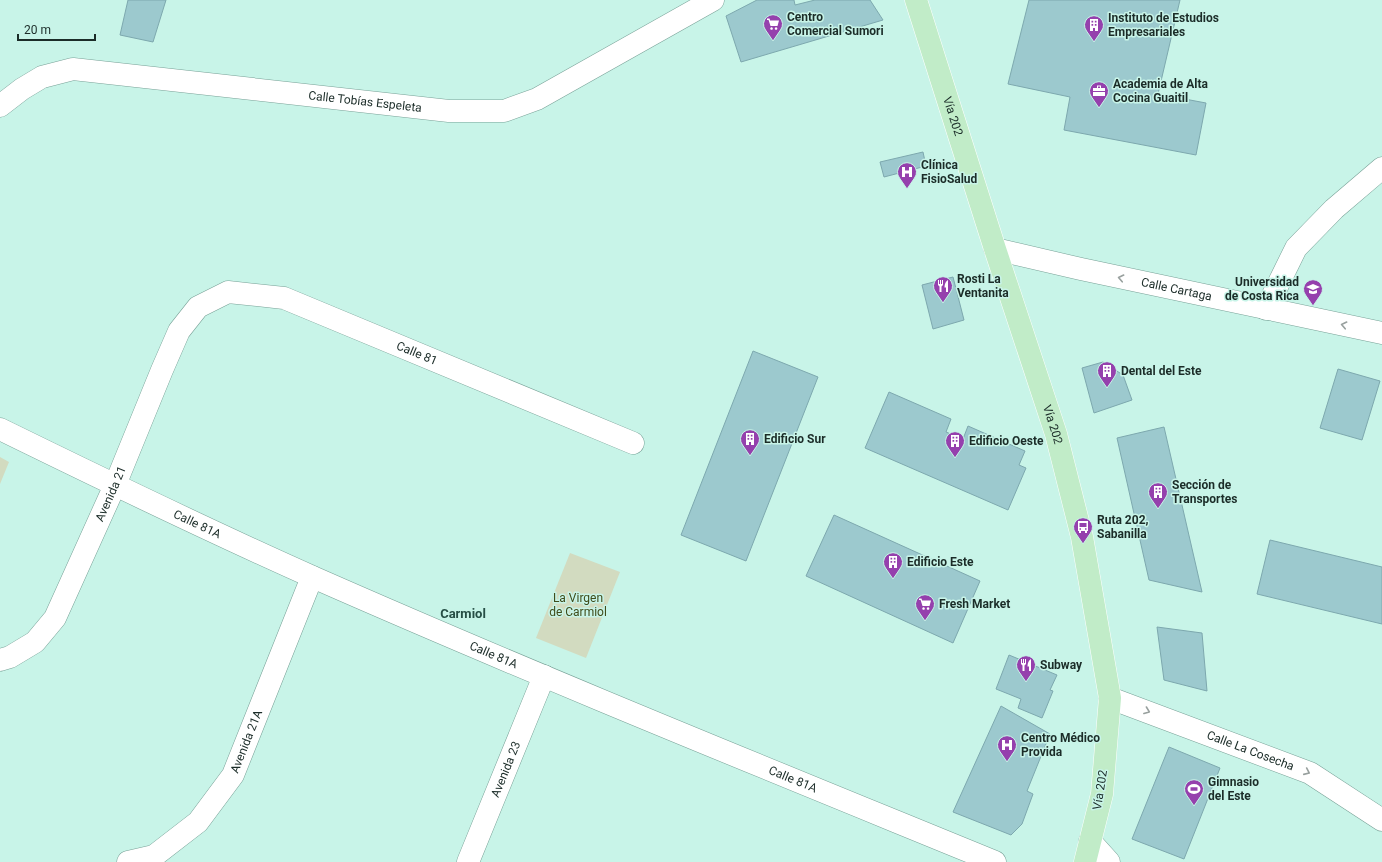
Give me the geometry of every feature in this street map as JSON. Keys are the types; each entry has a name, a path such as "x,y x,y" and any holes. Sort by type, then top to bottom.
{"main road":[{"name":"Vía 202","path":"916,0 994,250 1056,434 1076,509 1110,698 1102,794 1085,862"}],"street":[{"name":"Calle Tobías Espeleta","path":"0,106 22,89 42,77 73,69 449,111 504,111 537,99 713,0"},
{"path":"1266,309 1296,248 1334,209 1382,168"},
{"name":"Calle Cartaga","path":"994,250 1081,270 1382,333"},
{"name":"Calle 81","path":"198,307 228,292 284,298 633,443"},
{"name":"Avenida 21","path":"0,660 10,657 35,642 55,618 115,485 179,331 198,307"},
{"name":"Calle 81A","path":"0,429 115,485 312,577 452,638 995,862"},
{"name":"Avenida 21A","path":"128,862 154,856 198,822 232,775 312,577"},
{"name":"Avenida 23","path":"468,862 544,676"},
{"name":"Calle La Cosecha","path":"1110,698 1310,773 1381,818"},
{"path":"1090,841 1109,862"}],"green space":[{"path":"0,457 9,462 0,484"},
{"name":"La Virgen de Carmiol","path":"570,553 620,572 586,658 536,638"}],"building":[{"path":"128,0 166,0 153,42 120,35"},
{"name":"Centro Comercial Sumori","path":"757,0 794,0 795,5 815,0 870,0 883,20 741,62 726,16"},
{"name":"Instituto de Estudios Empresariales","path":"1029,0 1180,0 1158,94 1206,103 1196,155 1064,130 1070,97 1008,84"},
{"path":"923,152 926,166 884,177 880,162"},
{"name":"Rosti La Ventanita","path":"953,277 964,320 933,329 922,285"},
{"name":"Edificio Sur","path":"753,351 818,377 746,561 681,535"},
{"name":"Dental del Este","path":"1103,362 1123,375 1132,400 1094,413 1082,368"},
{"path":"1338,369 1380,381 1362,440 1320,428"},
{"name":"Edificio Oeste","path":"889,392 951,419 946,432 963,439 968,426 1025,451 1019,465 1026,468 1008,510 865,448"},
{"name":"Sección de Transportes","path":"1164,427 1202,592 1149,580 1117,438"},
{"name":"Edificio Este","path":"834,515 980,581 953,643 806,576"},
{"path":"1270,540 1382,567 1382,624 1257,594"},
{"path":"1157,627 1202,633 1207,691 1164,680"},
{"name":"Subway","path":"1009,655 1057,675 1050,690 1053,691 1042,718 1018,708 1021,699 996,689"},
{"name":"Centro Médico Provida","path":"1001,706 1050,734 1027,791 1033,794 1022,824 1011,835 953,812"},
{"path":"1169,747 1220,768 1184,859 1132,839"}],"place":[{"name":"Centro Comercial Sumori","path":"773,41"},
{"name":"Instituto de Estudios Empresariales","path":"1094,42"},
{"name":"Academia de Alta Cocina Guaitil","path":"1099,108"},
{"name":"Clínica FisioSalud","path":"907,189"},
{"name":"Rosti La Ventanita","path":"943,303"},
{"name":"Universidad de Costa Rica","path":"1313,306"},
{"name":"Dental del Este","path":"1107,388"},
{"name":"Edificio Sur","path":"750,456"},
{"name":"Edificio Oeste","path":"955,458"},
{"name":"Sección de Transportes","path":"1158,509"},
{"name":"Ruta 202, Sabanilla","path":"1083,544"},
{"name":"Edificio Este","path":"893,579"},
{"name":"Fresh Market","path":"925,621"},
{"name":"Subway","path":"1026,682"},
{"name":"Centro Médico Provida","path":"1007,762"},
{"name":"Gimnasio del Este","path":"1194,806"}],"district":[{"name":"Carmiol","path":"463,613"}]}
